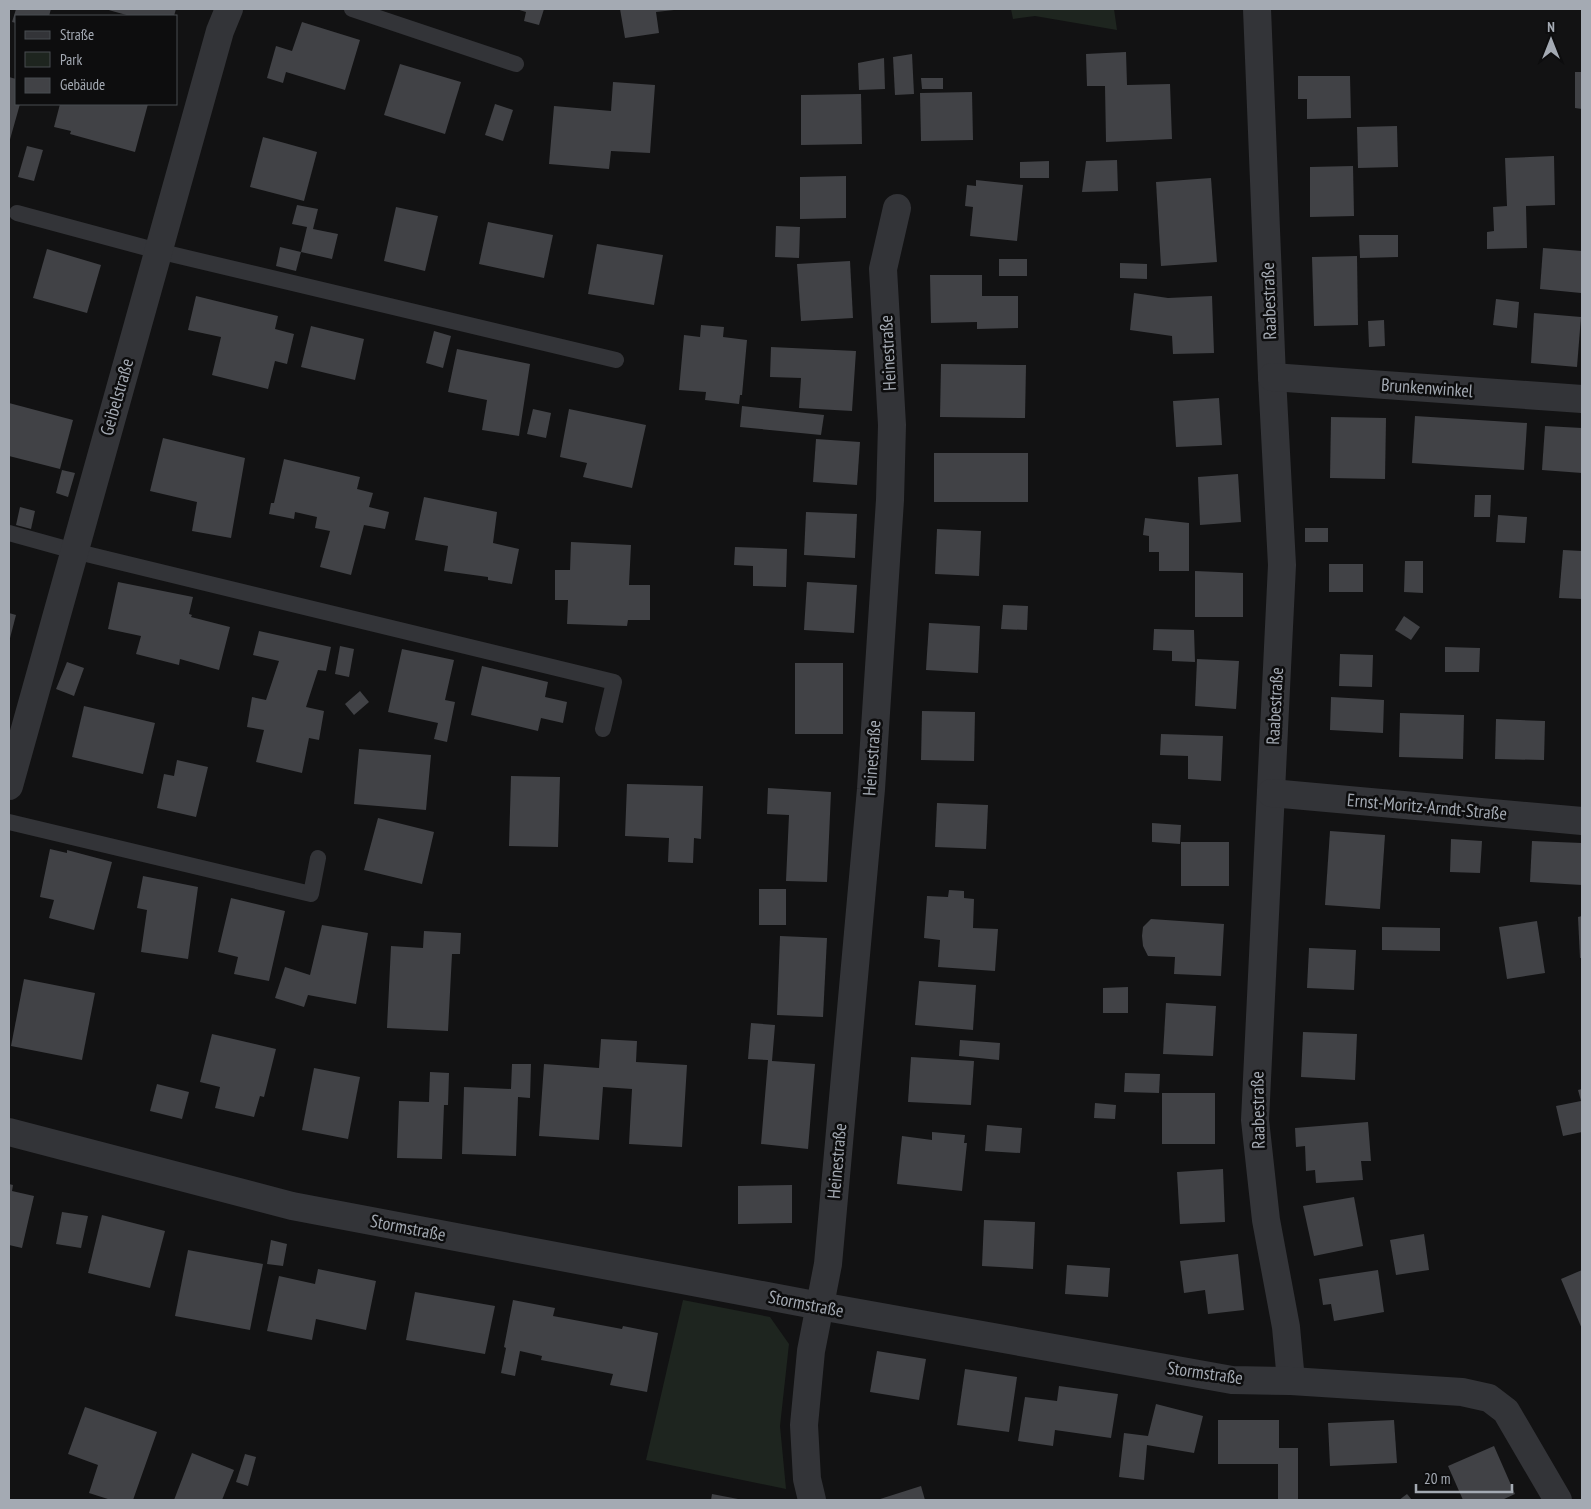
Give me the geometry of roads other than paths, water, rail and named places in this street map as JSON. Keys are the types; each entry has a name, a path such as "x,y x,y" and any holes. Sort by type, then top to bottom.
{"street":[{"name":"Geibelstraße","path":"9,786 220,31 229,9"},
{"name":"Raabestraße","path":"1257,18 1282,565 1255,1120 1266,1220 1286,1327 1291,1381"},
{"name":"Heinestraße","path":"812,1500 807,1479 804,1425 811,1351 828,1264 871,779 890,500 892,425 883,269 897,208"},
{"name":"Brunkenwinkel","path":"1272,377 1582,399"},
{"name":"Ernst-Moritz-Arndt-Straße","path":"1271,793 1582,821"},
{"name":"Stormstraße","path":"9,1132 292,1206 820,1306 1232,1380 1291,1381 1462,1392 1489,1398 1506,1411 1558,1500"}],"lane":[{"path":"352,9 516,64"},
{"path":"17,212 158,251 616,360"},
{"path":"9,533 74,551 614,682 603,729"},
{"path":"9,822 310,894 318,858"}]}
